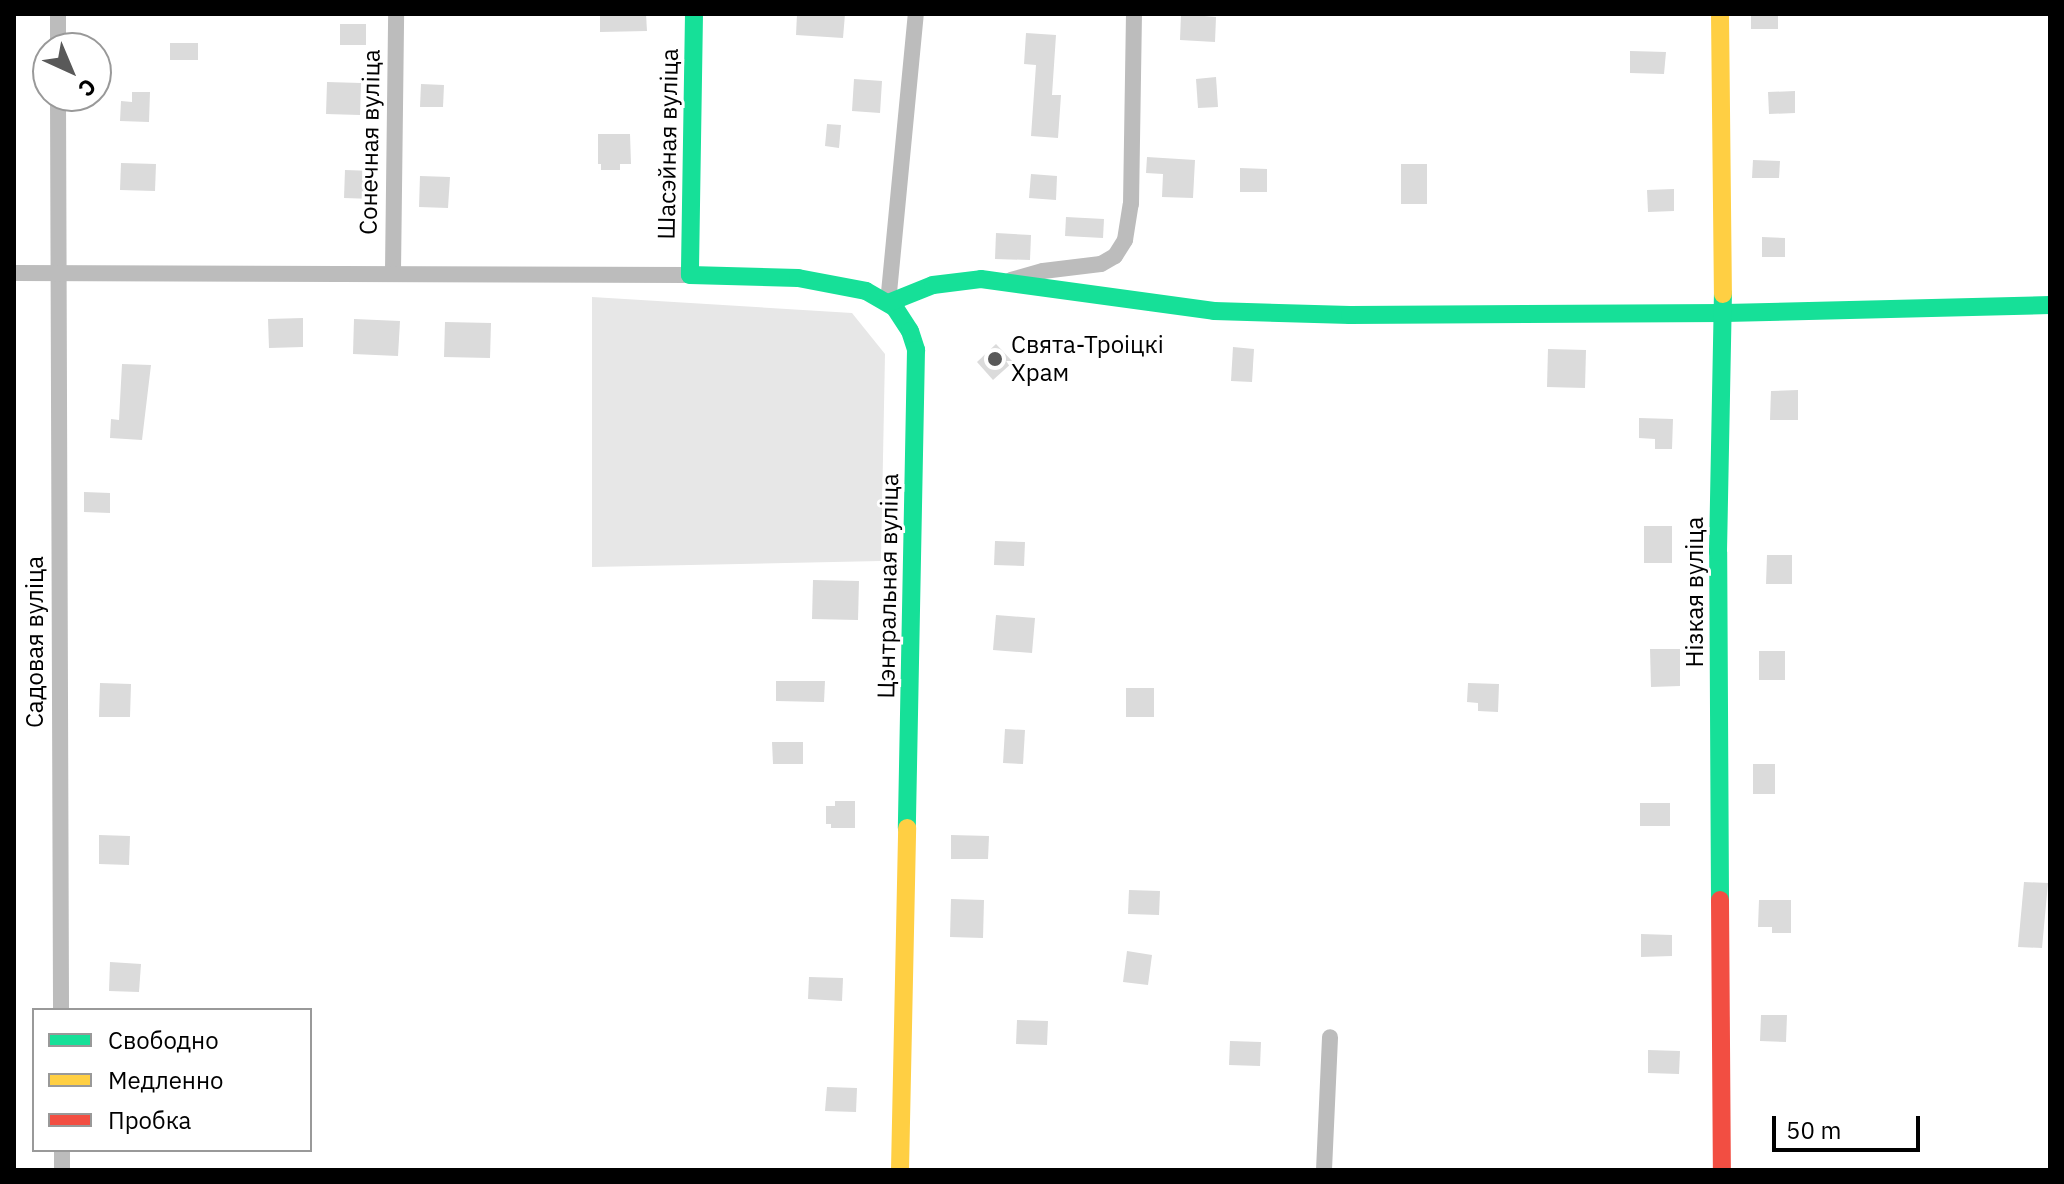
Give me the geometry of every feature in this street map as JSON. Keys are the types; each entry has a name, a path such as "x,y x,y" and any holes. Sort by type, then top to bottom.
{"street":[{"name":"Сонечная вуліца","path":"393,271 396,14"},
{"name":"Шасэйная вуліца","path":"690,275 694,14"},
{"path":"888,303 916,14"},
{"path":"1008,281 1043,271 1101,264 1115,256 1125,240 1131,204 1134,14"},
{"name":"Нізкая вуліца","path":"1720,14 1725,313 1718,552 1722,1170"},
{"name":"Садовая вуліца","path":"58,112 61,1008"},
{"path":"14,273 393,271 690,275 829,282 866,291 888,303 948,281 1008,281 1214,311 1350,315 1725,313 2050,305"},
{"name":"Цэнтральная вуліца","path":"888,303 910,331 917,360 900,1170"},
{"path":"1324,1170 1330,1037"}],"shaded area":[{"path":"592,297 852,313 885,354 881,561 592,567"}],"building":[{"path":"600,14 646,14 647,31 600,32"},
{"path":"797,14 845,14 843,38 796,35"},
{"path":"1181,14 1216,17 1215,42 1180,40"},
{"path":"1751,14 1778,14 1778,29 1751,29"},
{"path":"340,24 366,24 366,45 340,45"},
{"path":"1026,33 1056,35 1052,95 1061,95 1058,138 1031,136 1036,65 1024,64"},
{"path":"170,43 198,43 198,60 170,60"},
{"path":"1630,51 1666,52 1664,74 1630,73"},
{"path":"1216,77 1218,107 1198,108 1196,79"},
{"path":"854,79 882,81 880,113 852,111"},
{"path":"327,82 361,83 360,115 326,114"},
{"path":"421,84 444,85 443,107 420,107"},
{"path":"1795,91 1795,113 1769,114 1768,92"},
{"path":"132,92 150,92 149,122 120,121 121,101 132,102"},
{"path":"827,124 841,125 839,148 825,146"},
{"path":"598,134 630,134 631,164 620,164 620,170 601,170 601,164 598,164"},
{"path":"1147,157 1195,160 1193,198 1162,197 1163,174 1146,173"},
{"path":"1753,160 1780,161 1779,178 1752,178"},
{"path":"121,163 156,164 155,191 120,190"},
{"path":"1401,164 1427,164 1427,204 1401,204"},
{"path":"1240,168 1267,169 1267,192 1240,192"},
{"path":"345,170 374,171 373,199 344,198"},
{"path":"1031,174 1057,176 1056,200 1029,198"},
{"path":"420,176 450,177 448,208 419,207"},
{"path":"1674,189 1674,211 1648,212 1647,190"},
{"path":"1066,217 1104,219 1103,238 1065,236"},
{"path":"996,233 1031,235 1030,260 995,259"},
{"path":"1762,237 1785,238 1785,257 1762,257"},
{"path":"303,318 303,347 269,348 268,319"},
{"path":"354,319 400,321 398,356 353,354"},
{"path":"445,322 491,323 490,358 444,357"},
{"name":"Свята-Троіцкі Храм","path":"996,344 1013,362 993,380 977,362"},
{"path":"1233,347 1254,349 1252,382 1231,381"},
{"path":"1548,349 1586,350 1585,388 1547,387"},
{"path":"122,364 151,365 142,440 110,438 111,419 119,420"},
{"path":"1798,390 1798,420 1770,420 1771,391"},
{"path":"1639,418 1673,419 1672,449 1655,449 1655,439 1639,438"},
{"path":"84,492 110,493 110,513 84,512"},
{"path":"1644,526 1672,526 1672,563 1644,563"},
{"path":"995,541 1025,542 1024,566 994,565"},
{"path":"1767,555 1792,555 1792,584 1766,584"},
{"path":"813,580 859,581 858,620 812,619"},
{"path":"996,615 1035,618 1032,653 993,650"},
{"path":"1650,649 1680,649 1680,686 1651,687"},
{"path":"1759,651 1785,651 1785,680 1759,680"},
{"path":"776,681 825,681 824,702 776,701"},
{"path":"100,683 131,684 130,717 99,717"},
{"path":"1468,683 1499,684 1498,712 1478,711 1478,703 1467,702"},
{"path":"1126,688 1154,688 1154,717 1126,717"},
{"path":"1005,729 1025,730 1023,764 1003,763"},
{"path":"772,742 803,742 803,764 773,764"},
{"path":"1753,764 1775,764 1775,794 1753,794"},
{"path":"835,801 855,801 855,828 831,828 831,824 826,824 826,806 835,806"},
{"path":"1640,803 1670,803 1670,826 1640,826"},
{"path":"99,835 130,836 129,865 99,864"},
{"path":"951,835 989,836 988,859 951,859"},
{"path":"2024,882 2048,883 2042,948 2018,947"},
{"path":"1129,890 1160,891 1159,915 1128,914"},
{"path":"951,899 984,900 983,938 950,937"},
{"path":"1759,900 1791,900 1791,933 1772,933 1772,927 1758,927"},
{"path":"1641,934 1672,935 1672,956 1641,957"},
{"path":"1127,951 1152,955 1148,985 1123,982"},
{"path":"110,962 141,964 139,992 109,991"},
{"path":"809,977 843,978 842,1001 808,999"},
{"path":"1761,1015 1787,1015 1786,1042 1760,1041"},
{"path":"1017,1020 1048,1021 1047,1045 1016,1044"},
{"path":"1230,1041 1261,1042 1260,1066 1229,1065"},
{"path":"1648,1050 1680,1051 1679,1074 1648,1073"},
{"path":"827,1087 857,1088 856,1112 825,1111"}],"traffic: fast":[{"path":"694,14 690,275 798,278 866,291 895,308 910,331 916,350 907,828"},
{"path":"888,303 933,285 981,279 1214,311 1350,315 1725,313 2050,305"},
{"path":"1720,900 1718,552 1723,294"}],"traffic: slow":[{"path":"1720,14 1723,294"},
{"path":"900,1170 907,828"}],"traffic: jam":[{"path":"1720,900 1722,1170"}],"place":[{"name":"Свята-Троіцкі Храм","path":"995,359"}]}
